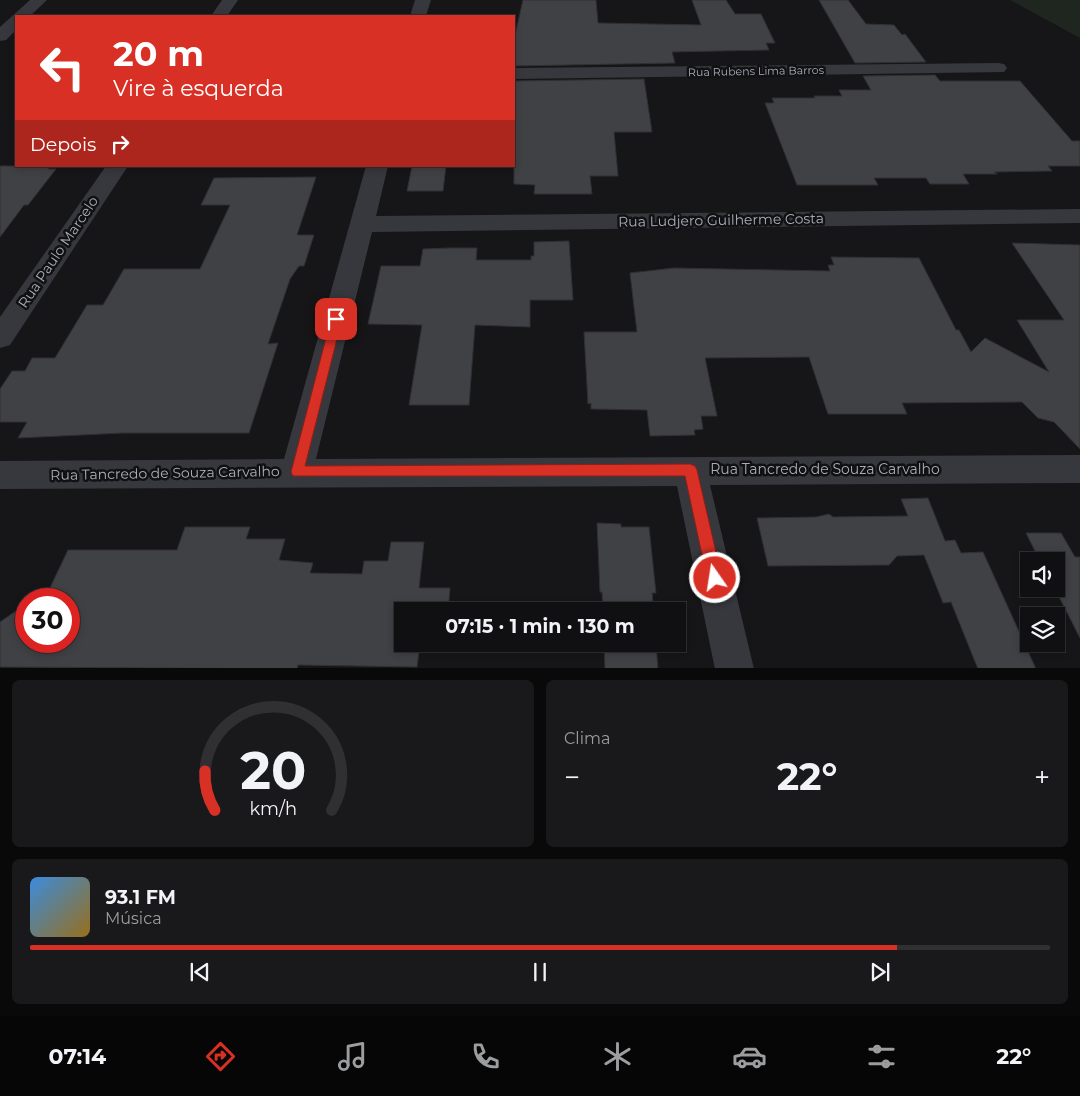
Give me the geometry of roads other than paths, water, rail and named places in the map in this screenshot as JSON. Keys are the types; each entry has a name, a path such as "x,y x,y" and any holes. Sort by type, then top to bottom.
{"street":[{"path":"22,15 39,0"},
{"path":"220,15 230,0"},
{"path":"418,15 422,0"},
{"path":"0,36 15,22"},
{"name":"Rua Rubens Lima Barros","path":"515,74 998,68"},
{"name":"Rua Paulo Marcelo","path":"0,338 116,167"},
{"path":"297,472 377,167"},
{"name":"Rua Ludjero Guilherme Costa","path":"361,224 1080,216"},
{"name":"Rua Tancredo de Souza Carvalho","path":"0,475 1080,468"},
{"path":"690,470 735,668"}]}
